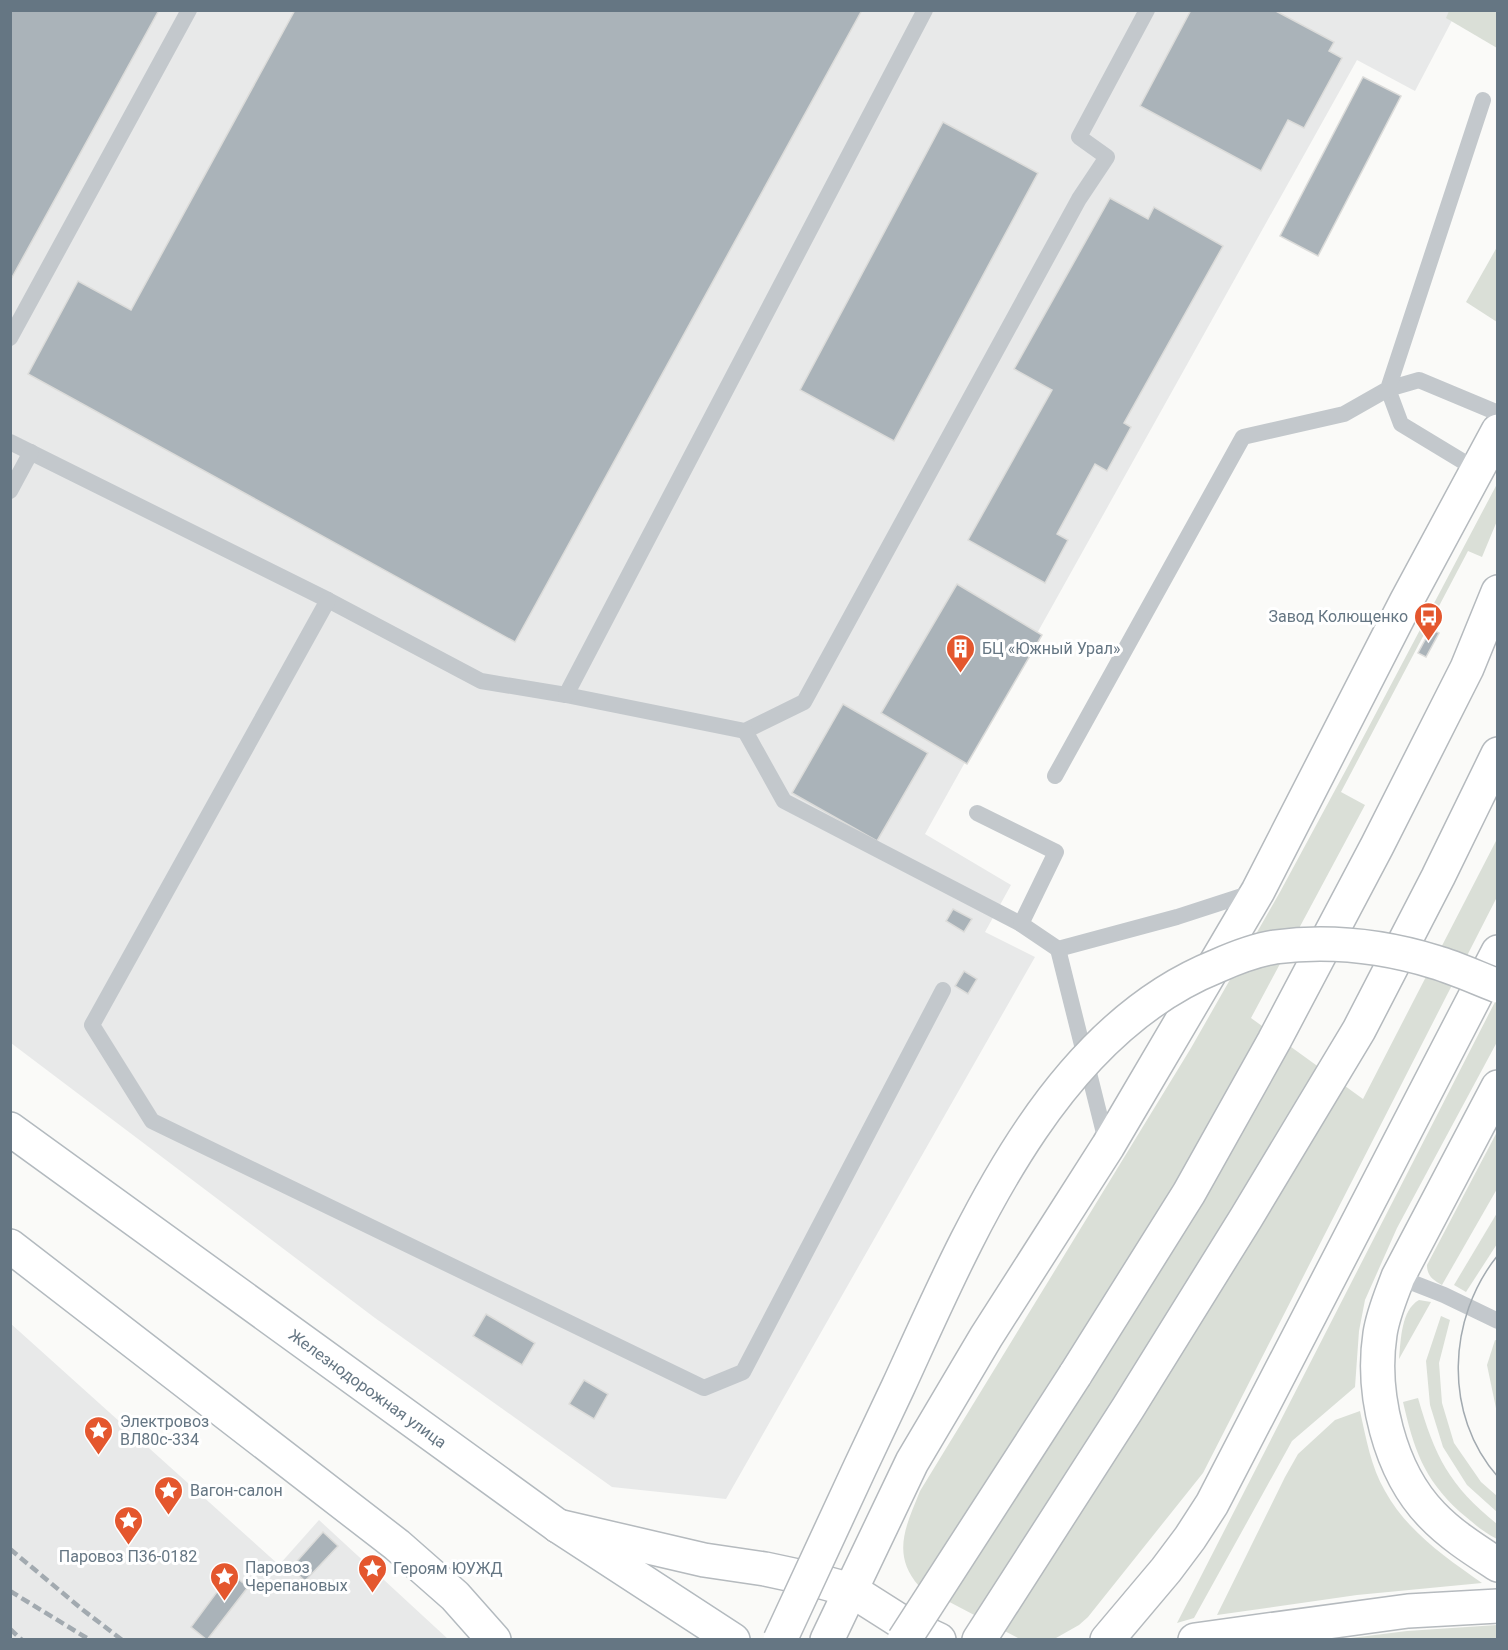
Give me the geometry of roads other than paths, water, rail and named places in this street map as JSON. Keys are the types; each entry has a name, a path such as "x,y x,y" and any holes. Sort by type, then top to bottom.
{"main road":[{"path":"827,1640 912,1462 986,1337 1107,1146 1258,891 1497,432"},
{"path":"904,1640 1075,1375 1189,1192 1274,1041 1377,846 1467,668 1497,592"},
{"path":"980,1640 1128,1408 1359,1030 1438,877 1497,754"},
{"path":"780,1640 978,1218 1034,1125 1059,1091 1111,1034 1177,985 1232,960 1274,948 1362,945 1436,962 1497,986"},
{"path":"1107,1640 1166,1570 1212,1504 1497,952"},
{"path":"1497,1087 1398,1277 1388,1302 1380,1333 1378,1363 1379,1393 1392,1448 1406,1480 1431,1514 1463,1542 1497,1565"},
{"name":"Железнодорожная улица","path":"10,1129 558,1526 726,1638"},
{"path":"10,1246 397,1545 455,1596 494,1640"},
{"path":"558,1526 704,1560 807,1578 851,1590 903,1623 939,1640"},
{"path":"1195,1640 1408,1611 1497,1606"}],"lane":[{"path":"10,338 189,10"},
{"path":"566,695 926,10"},
{"path":"10,442 328,600 481,681 566,695 745,731 804,702 1079,199 1107,157 1079,137 1147,10"},
{"path":"1477,470 1401,424 1388,389 1483,100"},
{"path":"1054,776 1243,437 1344,414 1388,389 1419,380 1497,413"},
{"path":"10,490 31,452"},
{"path":"328,600 92,1025 152,1121 704,1388 743,1372 943,990"},
{"path":"745,731 783,801 1021,924 1058,949 1107,1146"},
{"path":"977,813 1056,852 1021,924"},
{"path":"1058,949 1177,917 1258,891"},
{"path":"1398,1277 1444,1295 1497,1321"}],"tram line":[{"path":"1498,1255 1481,1280 1469,1308 1461,1337 1458,1366 1460,1396 1468,1425 1480,1452 1498,1477"}],"railway":[{"path":"10,1549 122,1640"},
{"path":"10,1591 90,1640"},
{"path":"10,1629 22,1640"}],"place":[{"name":"Завод Колющенко","path":"1429,642"},
{"name":"БЦ «Южный Урал»","path":"961,674"},
{"name":"Электровоз ВЛ80с-334","path":"99,1456"},
{"name":"Вагон-салон","path":"169,1516"},
{"name":"Паровоз П36-0182","path":"128,1546"},
{"name":"Героям ЮУЖД","path":"372,1594"},
{"name":"Паровоз Черепановых","path":"224,1602"}]}
